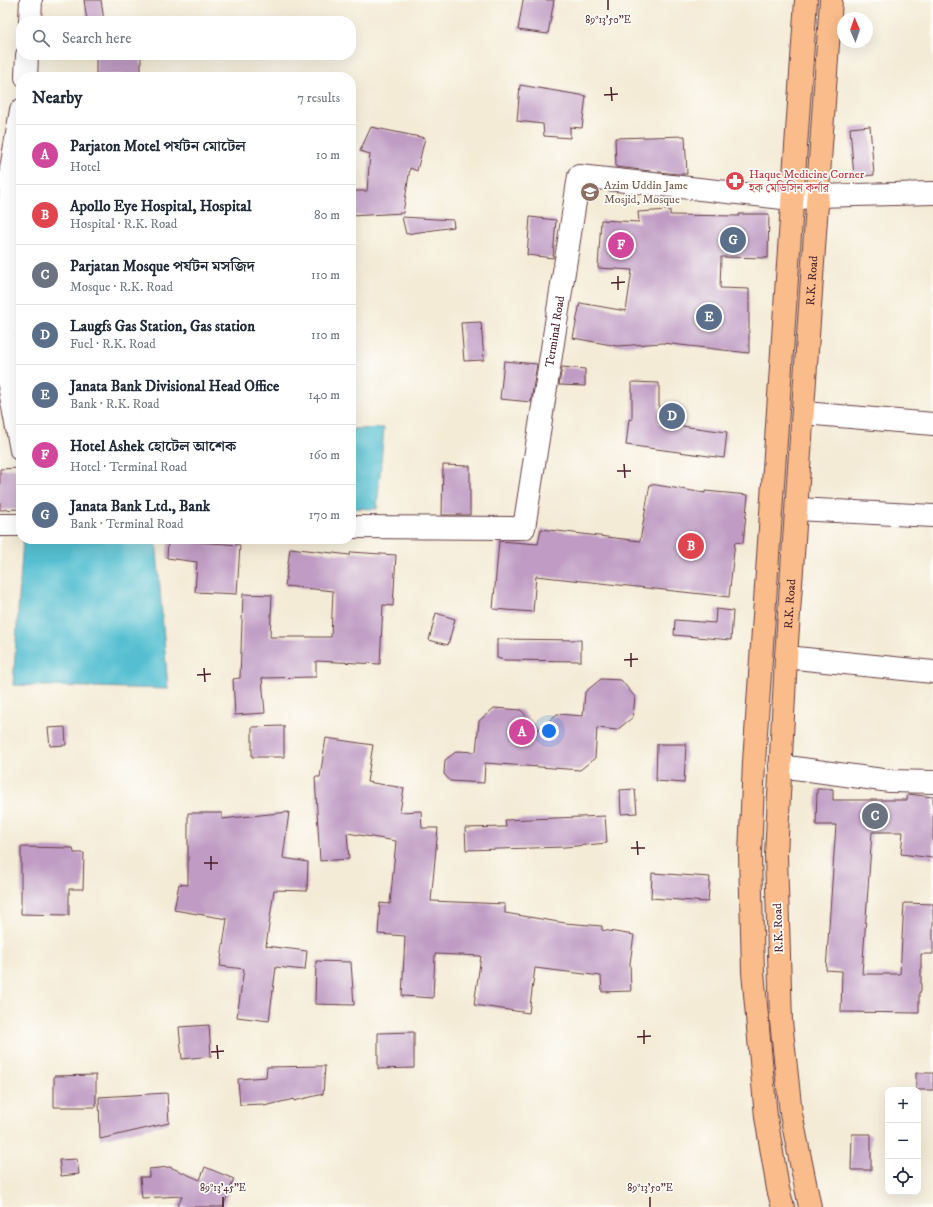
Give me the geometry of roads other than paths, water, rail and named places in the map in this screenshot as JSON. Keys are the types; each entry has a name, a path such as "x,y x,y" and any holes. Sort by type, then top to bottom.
{"highway":[{"name":"R.K. Road","path":"783,1207 778,1189 766,1117 753,972 750,854 754,762 806,0"},
{"name":"R.K. Road","path":"810,1207 791,1114 781,1021 776,855 786,657 804,414 817,196 831,0"}],"street":[{"path":"30,16 31,0"},
{"path":"26,72 27,60"},
{"path":"16,140 11,169 5,364 16,423"},
{"name":"Terminal Road","path":"356,527 524,528 579,176 792,199"},
{"path":"792,199 817,196 933,193"},
{"path":"804,414 933,424"},
{"path":"797,509 933,516"},
{"path":"0,525 16,525"},
{"path":"786,657 933,672"},
{"path":"780,766 890,781 933,782"}],"water":[{"path":"384,428 377,509 356,508 356,429"},
{"path":"23,544 156,544 168,689 13,685"}],"place":[{"name":"Haque Medicine Corner হক মেডিসিন কর্নার","path":"735,181"},
{"name":"Azim Uddin Jame Mosjid, Mosque","path":"590,192"},
{"name":"Janata Bank Ltd., Bank","path":"733,240"},
{"name":"Hotel Ashek হোটেল আশেক","path":"621,245"},
{"name":"Janata Bank Divisional Head Office","path":"709,317"},
{"name":"Laugfs Gas Station, Gas station","path":"672,416"},
{"name":"Apollo Eye Hospital, Hospital","path":"691,546"},
{"name":"Parjaton Motel পর্যটন মোটেল","path":"522,732"},
{"name":"Parjatan Mosque পর্যটন মসজিদ","path":"875,816"}]}
